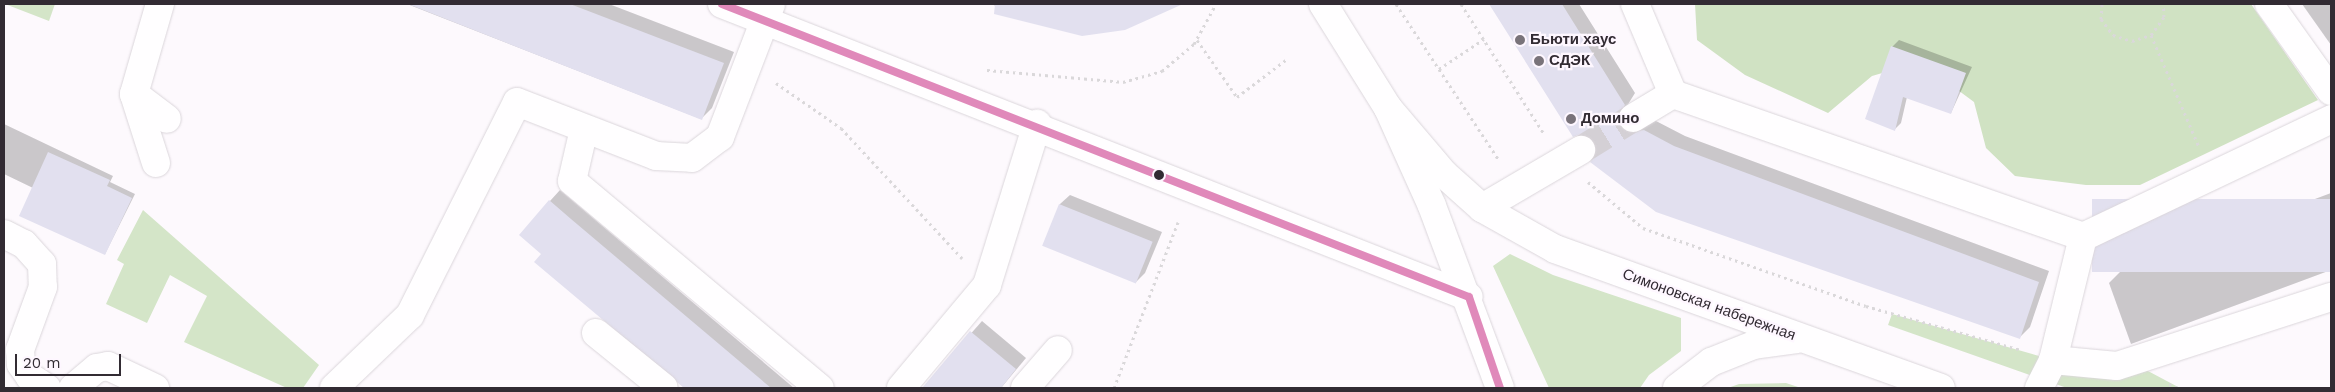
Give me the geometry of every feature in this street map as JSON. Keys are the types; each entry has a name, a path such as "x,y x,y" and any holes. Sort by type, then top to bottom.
{"main road":[{"path":"156,163 134,94 160,4"},
{"path":"722,4 768,12 1037,124 1468,297"},
{"path":"1323,4 1388,108 1468,297 1500,388"},
{"path":"1635,4 1673,94 2083,237 2331,119"},
{"path":"2269,4 2331,91"},
{"path":"334,388 410,315 517,102 656,156 692,158 720,138 768,12"},
{"path":"134,94 167,119"},
{"path":"1633,118 1673,94"},
{"name":"Симоновская набережная","path":"1388,108 1444,174 1482,208 1555,249 1941,388"},
{"path":"901,388 987,285 1037,124"},
{"path":"584,129 572,181 820,388"},
{"path":"1482,208 1571,155"},
{"path":"4,234 24,244 42,264 43,288 20,350 21,364 30,377 47,388"},
{"path":"2040,388 2053,360 2083,237"},
{"path":"2053,360 2117,366 2331,297"},
{"path":"596,333 664,388"},
{"path":"1677,388 1711,362 1754,346 1799,338"},
{"path":"1026,388 1058,350"},
{"path":"73,388 97,368 108,366 155,388"}],"path":[{"path":"987,70 1123,82 1162,71 1197,40 1216,4"},
{"path":"1396,4 1517,187"},
{"path":"1461,4 1484,39 1571,155 1643,228 1866,306 2053,360"},
{"path":"2102,4 2101,19 2113,35 2132,41 2150,35 2164,17 2163,4"},
{"path":"2150,35 2212,176"},
{"path":"1439,69 1484,39"},
{"path":"1197,40 1237,97 1287,59"},
{"path":"749,64 842,128 987,285"},
{"path":"1114,388 1178,222"}],"green space":[{"path":"5,4 55,4 49,21"},
{"path":"1695,4 2251,4 2318,100 2140,185 2086,185 2015,176 1986,148 1974,102 1920,62 1872,76 1828,113 1745,75 1697,40"},
{"path":"143,210 319,365 303,388 287,388 184,342 207,296 170,275 147,323 106,304 124,264 117,260"},
{"path":"1510,254 1553,275 1681,318 1681,351 1649,375 1640,388 1549,388 1493,266"},
{"path":"1892,314 2053,360 2131,362 2180,388 2067,388 1888,325"},
{"path":"1786,383 1801,388 1728,388 1739,384"}],"building":[{"path":"408,4 570,4 724,63 702,120"},
{"path":"995,4 1183,4 1125,30 1082,36 994,14"},
{"path":"1489,4 1562,4 1625,105 1617,119 1626,132 1644,130 1674,146 2039,282 2020,339 1656,212 1590,162 1597,150 1594,142 1581,134 1573,137"},
{"path":"1891,46 1966,73 1951,114 1903,97 1895,131 1865,119"},
{"path":"48,152 110,180 107,186 132,198 105,255 19,216"},
{"path":"2092,199 2331,199 2331,272 2092,272"},
{"path":"549,200 771,388 684,388 534,262 541,254 519,235"},
{"path":"1059,204 1153,242 1136,284 1042,246"},
{"path":"970,331 1016,369 1001,388 922,388"}],"tunnel":[{"path":"1581,150 1633,118"}],"transit line":[{"path":"722,4 1469,297 1500,388"}],"place":[{"name":"Бьюти хаус","path":"1520,40"},
{"name":"СДЭК","path":"1539,61"},
{"name":"Домино","path":"1571,119"}]}
